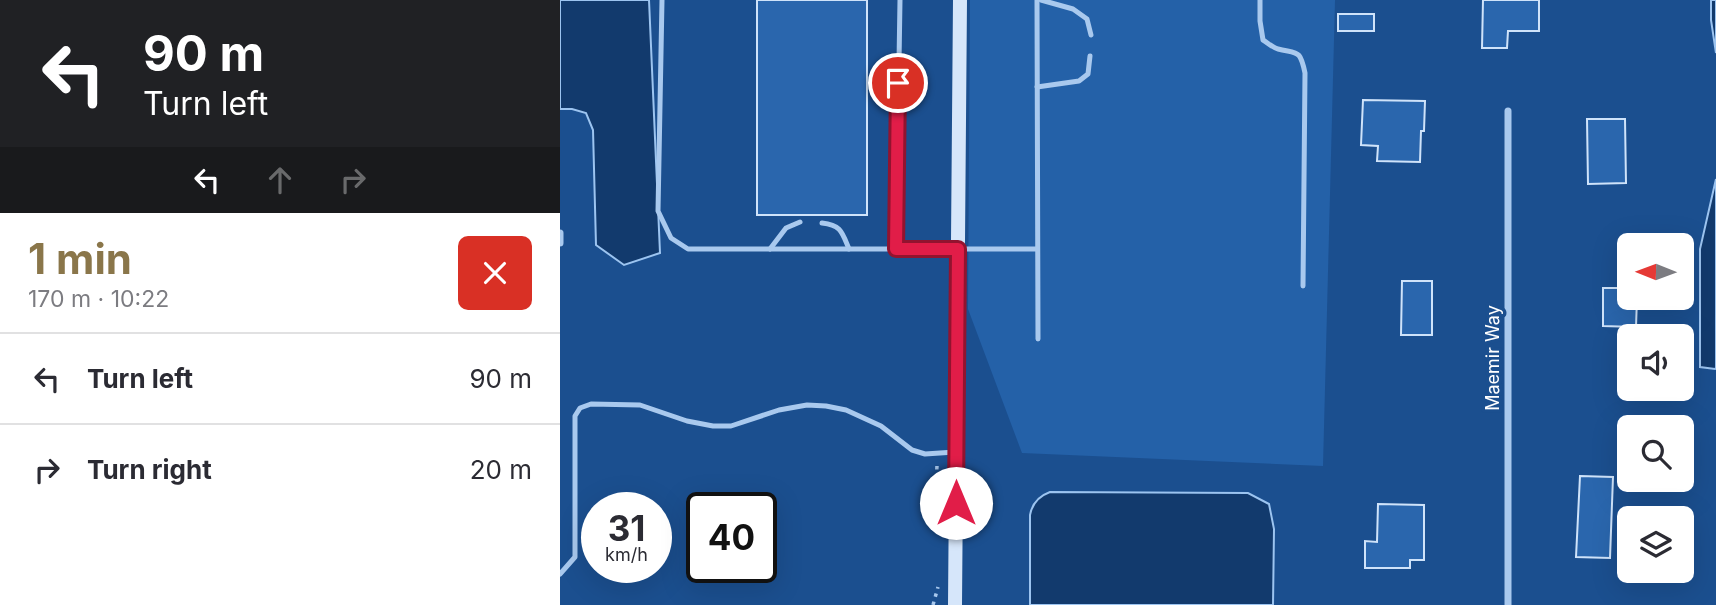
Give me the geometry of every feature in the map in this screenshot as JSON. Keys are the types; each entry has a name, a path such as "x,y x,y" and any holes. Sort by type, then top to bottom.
{"street":[{"path":"955,605 960,0"},
{"name":"Maemir Way","path":"1508,111 1508,605"},
{"path":"560,233 560,243"}],"lane":[{"path":"662,0 658,211 671,238 688,249 1038,249"},
{"path":"896,249 900,0"},
{"path":"1038,339 1039,0 1073,9 1087,19 1091,34"},
{"path":"1260,0 1259,21 1264,40 1275,49 1294,51 1302,59 1305,73 1303,286"},
{"path":"1037,87 1079,81 1088,74 1090,56"},
{"path":"770,249 786,228 800,222"},
{"path":"822,223 833,224 841,230 849,249"},
{"path":"560,573 575,557 575,415 580,408 591,404 640,405 687,421 713,426 731,426 788,408 826,406 846,410 881,426 912,450 925,454 956,452"}],"path":[{"path":"937,466 935,502 938,532"},
{"path":"933,605 939,578"}],"shaded area":[{"path":"560,0 649,0 660,253 624,265 596,245 593,130 586,113 560,109"},
{"path":"970,0 1335,0 1323,466 1022,453 968,309"},
{"path":"1711,0 1716,0 1716,53 1711,20"},
{"path":"1716,179 1715,369 1700,367 1700,249"},
{"path":"1050,492 1248,493 1269,504 1274,529 1273,605 1030,605 1030,515 1037,501"}],"building":[{"path":"757,0 867,0 867,215 757,215"},
{"path":"1483,0 1539,0 1539,31 1508,31 1507,48 1482,48"},
{"path":"1338,14 1374,14 1374,31 1338,31"},
{"path":"1363,100 1425,101 1420,162 1377,161 1378,146 1361,145"},
{"path":"1587,119 1625,119 1626,183 1588,184"},
{"path":"1402,281 1432,281 1432,335 1401,335"},
{"path":"1603,288 1617,288 1617,310 1637,310 1636,324 1603,326"},
{"path":"1580,476 1613,477 1610,558 1576,557"},
{"path":"1378,504 1424,505 1424,560 1410,560 1410,568 1365,568 1365,541 1377,542"}],"route":[{"path":"898,83 896,249 958,249 956,503"}]}
